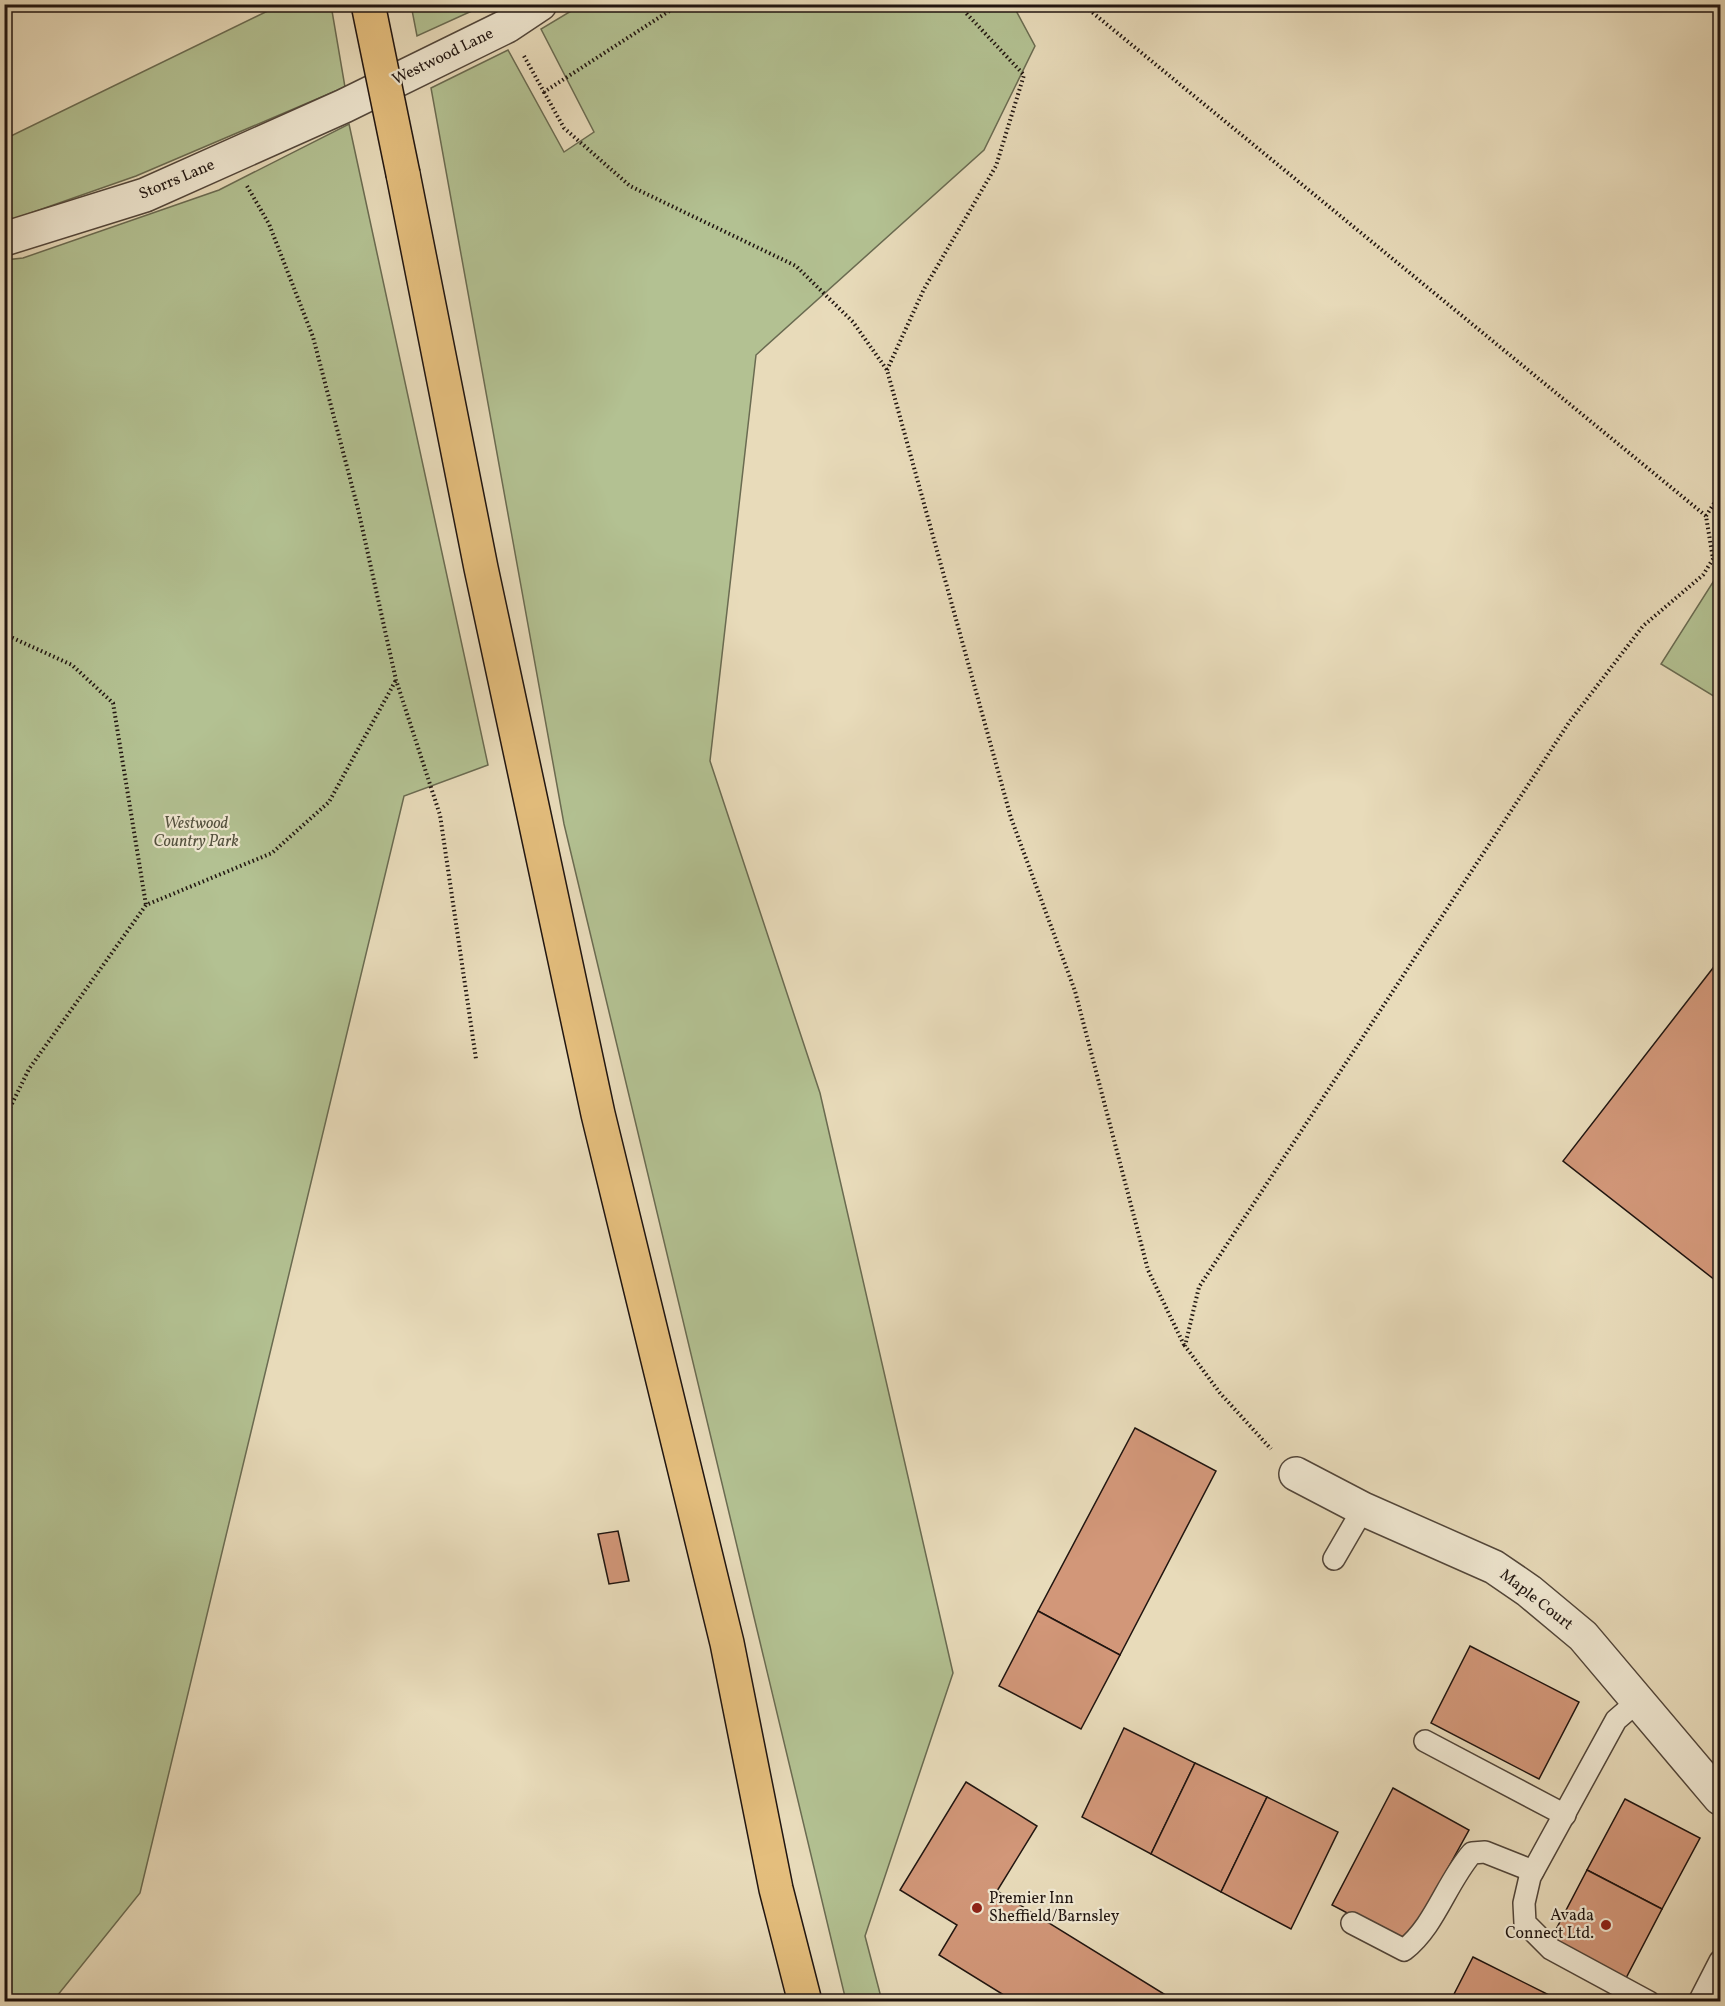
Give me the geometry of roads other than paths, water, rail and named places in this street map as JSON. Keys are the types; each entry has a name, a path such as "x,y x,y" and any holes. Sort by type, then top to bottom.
{"highway":[{"path":"368,4 481,568 595,1102 727,1643 776,1889 805,2001"}],"street":[{"name":"Westwood Lane","path":"344,106 507,26 540,4"},
{"name":"Storrs Lane","path":"4,239 145,195 344,106"},
{"name":"Maple Court","path":"1296,1474 1363,1509 1494,1567 1529,1592 1583,1636 1720,1798"}],"lane":[{"path":"1335,1559 1363,1509"},
{"path":"1638,1701 1616,1719 1533,1870 1524,1903 1525,1923 1551,1949 1649,2001"},
{"path":"1425,1741 1565,1815"},
{"path":"1352,1923 1404,1950 1419,1938 1459,1868 1472,1853 1485,1851 1533,1870"},
{"path":"1699,2001 1720,1961"}],"place":[{"name":"Premier Inn Sheffield/Barnsley","path":"977,1908"},
{"name":"Avada Connect Ltd.","path":"1606,1925"}],"park label":[{"name":"Westwood Country Park","path":"196,833"}]}
